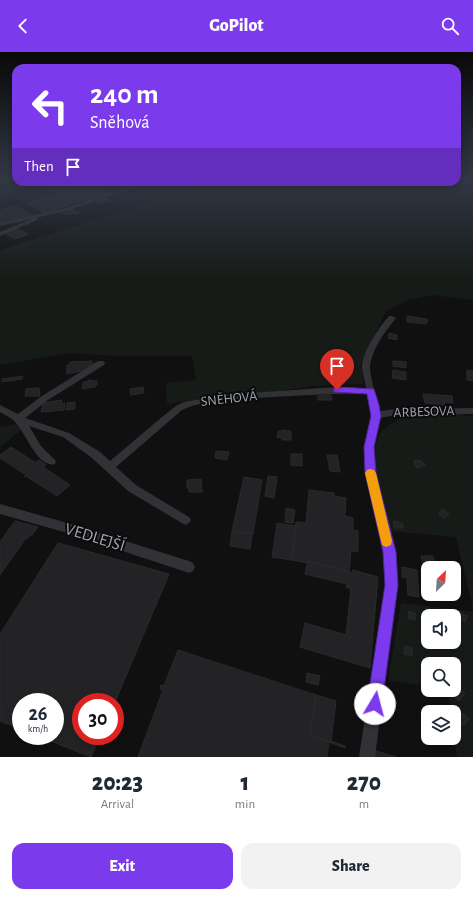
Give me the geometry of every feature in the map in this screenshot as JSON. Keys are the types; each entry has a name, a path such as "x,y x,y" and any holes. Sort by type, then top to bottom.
{"street":[{"path":"0,224 53,212"},
{"path":"0,234 34,221 36,219 34,216"},
{"name":"ARBESOVA","path":"367,757 391,585 390,552 370,473 369,447 376,416 366,366 371,348 387,323 392,318"},
{"path":"18,419 45,398 101,363"},
{"name":"SNĚHOVÁ","path":"110,467 165,419 179,408 187,404 222,398 337,390 371,391"},
{"path":"0,408 18,419 66,435 96,455 132,488 185,520"},
{"name":"ARBESOVA","path":"376,416 404,412 473,411"},
{"path":"18,419 27,430 37,449 51,461"},
{"name":"VEDLEJŠÍ","path":"0,509 71,529 189,567"}],"shaded area":[{"path":"119,212 473,212 473,300 433,295 408,300 386,311 361,364 363,384 311,386 281,391 225,396 167,404 166,383 196,380 192,356 114,356 71,353 0,365 0,250"},
{"path":"408,413 456,413 464,416 473,416 473,608 456,537 390,531 379,496 374,469 374,457 380,434 388,426"},
{"path":"15,424 20,425 21,430 0,447 0,427"},
{"path":"401,603 449,609 421,609 421,649 461,649 461,610 473,612 473,757 457,757 455,745 461,745 461,705 450,705 449,697 461,697 461,657 421,657 421,685 388,680"}],"building":[{"path":"0,212 26,212 31,215 0,221"},
{"path":"71,212 73,213 68,215 60,213"},
{"path":"17,229 28,234 15,239 4,233"},
{"path":"407,316 427,319 428,322 426,321 426,324 407,322"},
{"path":"389,333 397,335 397,340 388,338"},
{"path":"92,361 92,366 86,367 86,370 67,374 67,365 70,365 70,362"},
{"path":"393,361 406,362 406,368 393,366"},
{"path":"393,370 406,372 406,380 392,378"},
{"path":"467,370 473,371 473,381 467,380"},
{"path":"23,376 22,379 2,382 2,379"},
{"path":"88,380 97,381 97,385 95,385 95,387 82,389 83,382 88,382"},
{"path":"143,387 144,393 131,395 130,389"},
{"path":"39,388 40,396 25,396 26,389"},
{"path":"423,394 452,396 453,403 444,402 445,405 425,403"},
{"path":"331,395 332,400 318,400 318,396"},
{"path":"62,400 61,404 65,403 64,410 41,412 43,403"},
{"path":"75,402 75,409 66,410 67,403"},
{"path":"282,430 291,431 291,440 282,440 282,438 277,437 278,431 282,432"},
{"path":"11,447 36,463 39,460 46,465 43,467 70,485 57,496 26,476 24,477 26,475 0,458 0,455"},
{"path":"216,451 229,452 227,460 215,458"},
{"path":"291,454 302,454 302,466 291,465"},
{"path":"327,455 337,455 340,472 330,471"},
{"path":"414,461 421,461 425,465 417,468 414,463 416,462"},
{"path":"268,476 277,477 274,498 265,496"},
{"path":"244,477 262,480 253,534 232,531"},
{"path":"201,479 202,492 189,492 189,488 187,488 187,480"},
{"path":"309,490 334,493 334,496 346,498 345,516 353,518 353,530 358,531 358,552 351,551 349,572 308,561 307,563 292,560 296,522 306,523"},
{"path":"286,508 295,510 293,523 285,522"},
{"path":"443,509 449,514 443,518 438,514"},
{"path":"15,521 38,527 32,535 30,535 27,539 26,538 0,575 0,542"},
{"path":"398,521 399,523 402,523 403,528 395,528 393,522"},
{"path":"277,523 296,526 292,560 272,557"},
{"path":"232,531 252,534 250,549 230,546"},
{"path":"58,543 169,574 119,693 72,693 72,745 96,745 91,757 61,745 64,745 64,693 12,693 12,726 0,721 0,634"},
{"path":"421,556 433,556 435,561 422,561"},
{"path":"308,561 353,573 353,570 378,577 370,668 300,647 305,623 346,635 351,589 346,587 347,584 305,574"},
{"path":"402,567 417,570 419,597 408,595 407,578 402,577"},
{"path":"409,611 416,614 415,620 408,618"},
{"path":"461,613 467,616 465,622 461,620"},
{"path":"405,646 412,648 412,656 404,654"},
{"path":"178,650 316,695 310,735 329,742 327,757 138,757 163,690 160,689 161,685 164,686"},
{"path":"307,673 320,676 318,685 306,682"},
{"path":"461,691 463,691 465,693 459,701 455,697 461,697"},
{"path":"316,695 336,701 331,741 345,746 345,748 310,735"},
{"path":"463,713 469,719 463,726 461,724 461,715"},
{"path":"376,751 396,757 375,757"}],"slow traffic":[{"path":"370,473 386,541"}],"route":[{"path":"337,390 371,391 375,405 376,416 369,447 370,473 390,552 391,585 375,704"}]}
